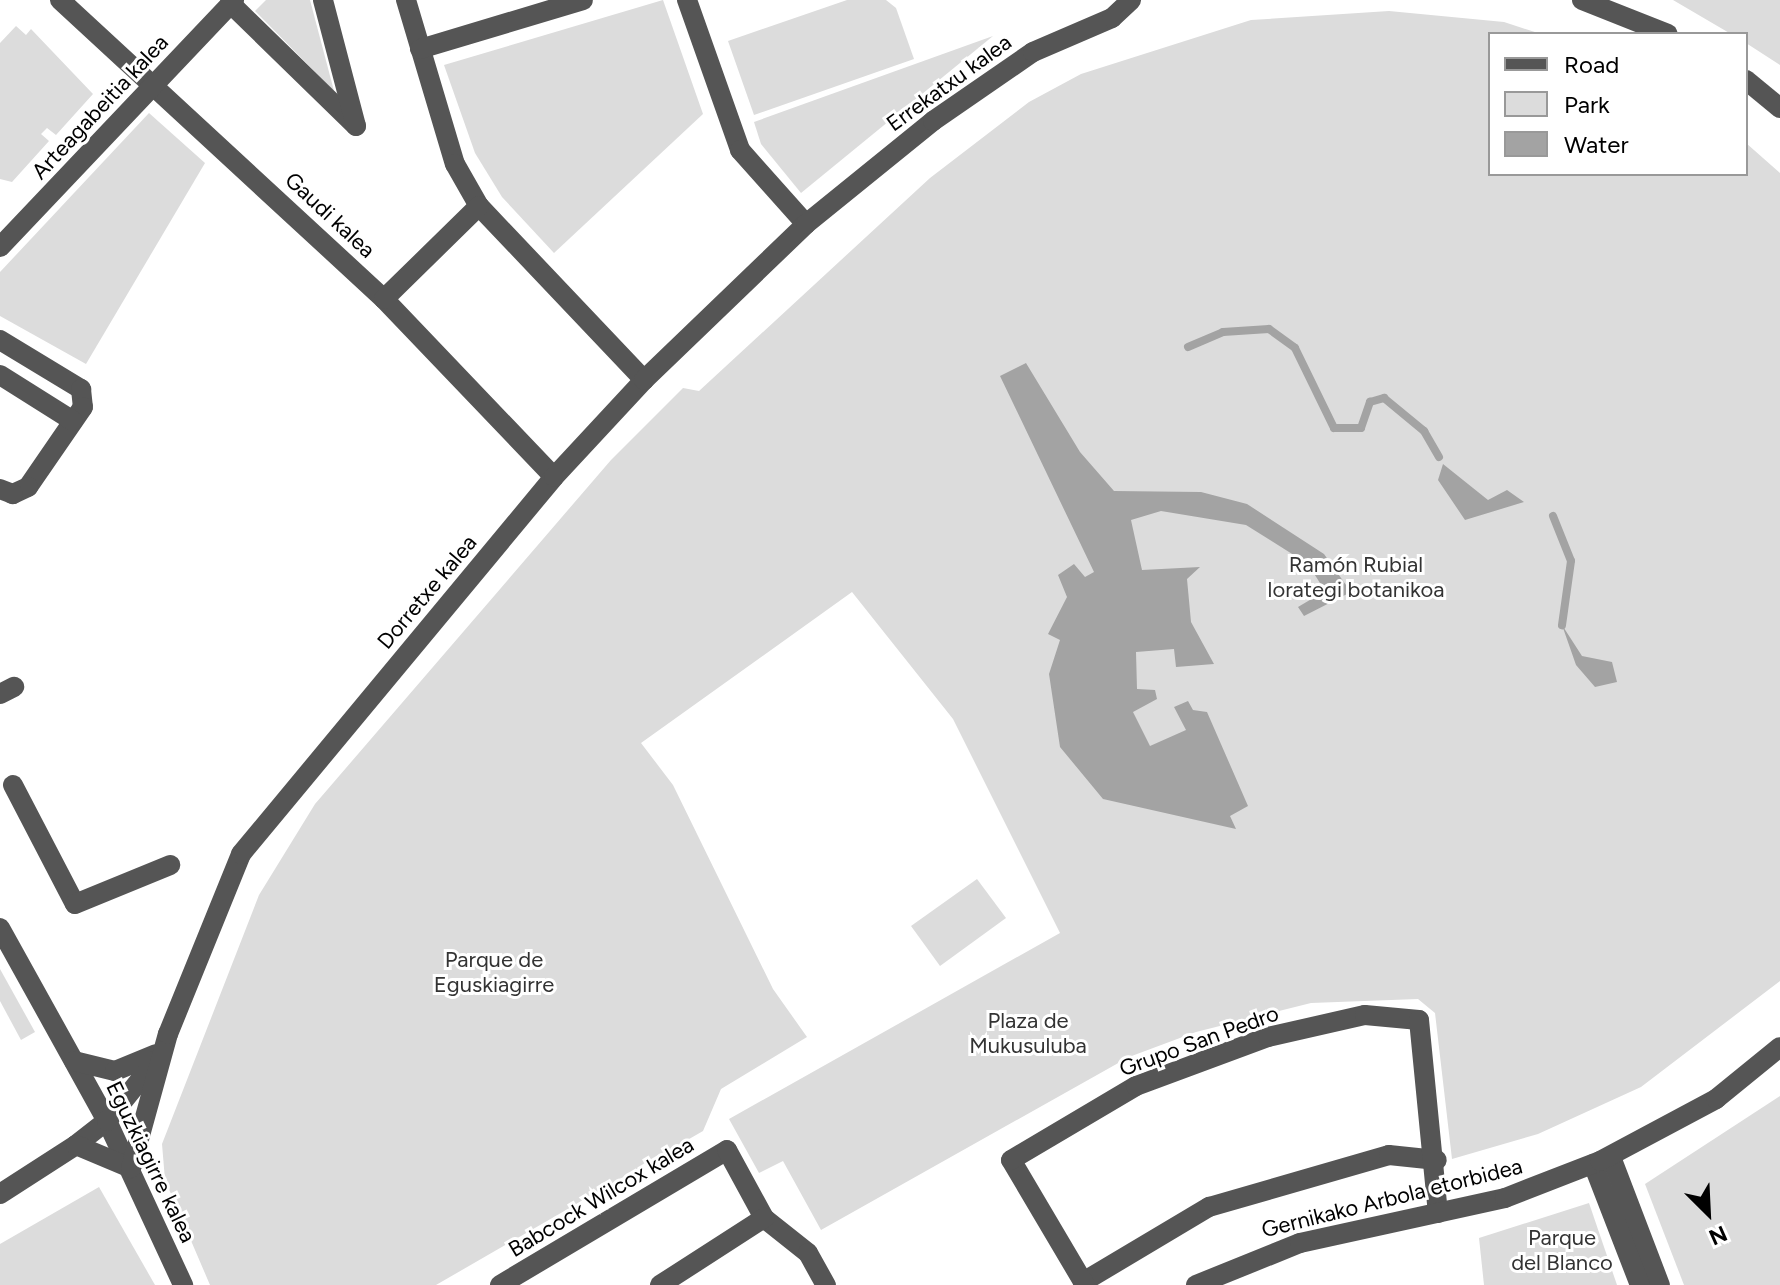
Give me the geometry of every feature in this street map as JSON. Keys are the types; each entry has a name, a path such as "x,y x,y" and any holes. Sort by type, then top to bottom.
{"street":[{"name":"Gaudi kalea","path":"60,0 384,299 554,477"},
{"path":"232,2 356,126 323,0"},
{"path":"406,0 455,164 479,206 644,380"},
{"path":"420,49 581,0"},
{"path":"687,0 740,150 806,224"},
{"name":"Errekatxu kalea","path":"806,224 946,112 1033,52 1112,18 1131,0"},
{"path":"1582,0 1663,32"},
{"name":"Arteagabeitia kalea","path":"0,247 232,2"},
{"path":"1748,82 1780,108"},
{"path":"384,299 479,206"},
{"name":"Dorretxe kalea","path":"131,1168 165,1047 241,854 554,477 644,380 806,224"},
{"path":"0,340 81,389 83,407 28,487 13,494 0,489"},
{"path":"0,375 73,421"},
{"path":"13,785 75,904 170,865"},
{"name":"Eguzkiagirre kalea","path":"0,928 107,1121 183,1285"},
{"name":"Grupo San Pedro","path":"1084,1283 1011,1160 1136,1086 1268,1037 1365,1015 1419,1020 1437,1160 1438,1213"},
{"name":"Dorretxe kalea","path":"0,1194 107,1121 165,1047"},
{"name":"Eguzkiagirre kalea","path":"74,1061 127,1070 165,1047"},
{"name":"Gernikako Arbola etorbidea","path":"1196,1285 1300,1243 1505,1198 1602,1161 1716,1099 1780,1047"},
{"path":"76,1145 94,1146 131,1168"},
{"name":"Babcock Wilcox kalea","path":"500,1285 727,1150 764,1218"},
{"name":"Gernikako Arbola etorbidea","path":"1084,1283 1125,1251 1222,1202 1389,1155 1437,1160"},
{"path":"1602,1161 1640,1285"},
{"path":"1602,1161 1660,1285"},
{"path":"660,1285 764,1218 808,1253 826,1285"}],"green space":[{"path":"266,0 310,0 334,91 255,11"},
{"path":"663,0 703,114 554,253 502,197 475,153 444,65"},
{"path":"847,0 886,0 896,8 914,59 754,115 728,41"},
{"path":"1673,0 1780,0 1780,65 1748,44 1748,32 1728,32"},
{"name":"Ramón Rubial lorategi botanikoa","path":"1389,11 1504,22 1535,32 1488,32 1488,176 1748,176 1748,145 1780,173 1780,981 1641,1087 1538,1134 1452,1159 1435,1013 1418,999 1311,1003 1196,1032 1129,1057 821,1230 783,1161 759,1173 729,1119 1060,933 953,719 852,592 641,743 673,785 773,989 807,1037 721,1089 703,1131 436,1285 210,1285 165,1180 162,1144 259,895 315,804 611,460 683,388 699,391 930,178 1029,102 1081,74 1251,20"},
{"path":"16,26 26,35 31,29 93,94 56,135 47,128 41,134 49,141 12,182 0,179 0,43"},
{"path":"993,36 801,193 761,144 754,122"},
{"path":"149,113 205,163 86,364 0,316 0,272"},
{"path":"977,879 1006,918 940,966 911,926"},
{"path":"0,969 35,1032 21,1040 0,1001"},
{"path":"1780,1096 1780,1285 1684,1285 1645,1184"},
{"path":"99,1187 155,1285 0,1285 0,1244"},
{"name":"Parque del Blanco","path":"1589,1203 1617,1285 1484,1285 1479,1238"}],"water":[{"path":"1026,363 1080,452 1114,491 1201,492 1247,504 1324,554 1351,592 1304,616 1298,607 1325,591 1308,564 1246,525 1161,511 1131,520 1142,570 1200,567 1187,579 1191,622 1214,664 1176,667 1174,649 1136,652 1137,689 1155,690 1157,699 1133,712 1150,746 1186,730 1174,707 1188,701 1193,710 1207,712 1248,806 1230,816 1236,829 1103,799 1060,747 1049,674 1060,640 1048,634 1067,597 1058,575 1074,564 1085,577 1094,572 1000,376"},
{"path":"1443,464 1488,500 1507,490 1524,502 1465,520 1438,480"},
{"path":"1562,625 1582,656 1612,662 1617,682 1595,687 1576,665"}],"waterway":[{"path":"1188,347 1223,332 1269,329 1295,348 1334,428 1361,428 1370,402 1384,398 1424,431 1439,457"},
{"path":"1553,516 1571,561 1562,625"}],"park label":[{"name":"Parque de Eguskiagirre","path":"494,972"},
{"name":"Plaza de Mukusuluba","path":"1028,1032"}]}
